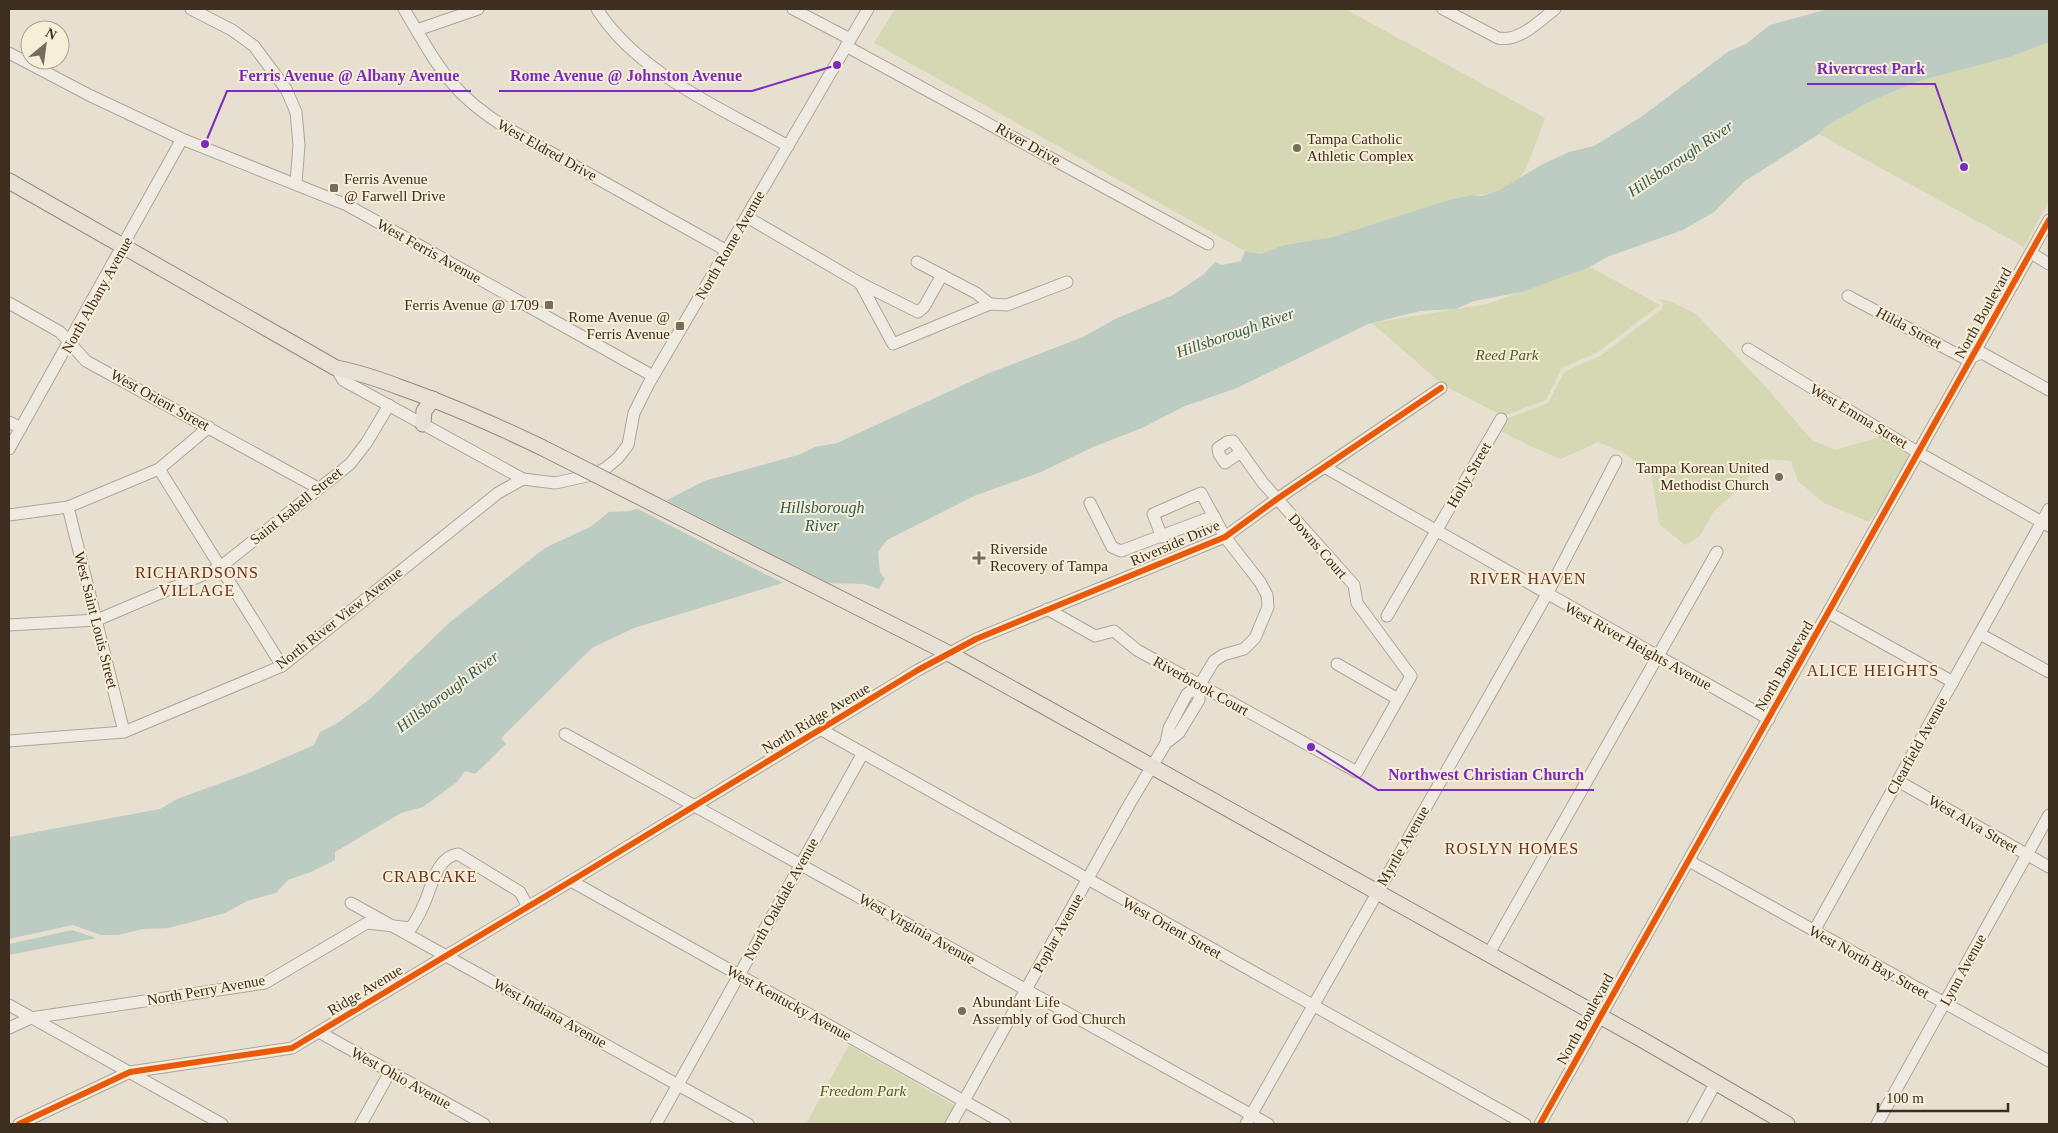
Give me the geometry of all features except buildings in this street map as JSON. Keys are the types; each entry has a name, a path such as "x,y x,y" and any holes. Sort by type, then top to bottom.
{"main road":[{"path":"9,181 336,368 353,371 484,420 950,654 1601,1017 1787,1124"},
{"path":"423,424 424,411 432,399"}],"street":[{"path":"191,9 232,30 254,46 286,89 296,112 300,146 296,183"},
{"name":"West Eldred Drive","path":"404,9 443,74 464,96 491,118 727,251"},
{"path":"417,30 478,9"},
{"path":"597,9 624,44 662,75 788,146"},
{"name":"River Drive","path":"793,9 848,42 1208,244"},
{"name":"North Rome Avenue","path":"523,479 555,483 592,475 606,468 628,445 634,413 652,376 868,9"},
{"path":"1443,9 1504,40 1519,36 1555,9"},
{"name":"West Ferris Avenue","path":"9,53 89,95 182,139 347,205 652,376"},
{"name":"North Albany Avenue","path":"9,449 70,343 182,139"},
{"path":"746,217 860,283 918,312 924,308 942,275"},
{"name":"North Boulevard","path":"1540,1124 1920,453 2049,220"},
{"path":"2031,253 2049,264"},
{"path":"917,262 976,293 990,304"},
{"path":"860,283 894,344 990,304 1007,305 1067,282"},
{"name":"Hilda Street","path":"1848,296 1966,359 1982,352 2049,390"},
{"name":"West Orient Street","path":"9,303 60,332 86,361 318,488"},
{"name":"West Emma Street","path":"1748,349 1920,453 2046,524"},
{"path":"336,368 343,380 523,479"},
{"name":"Riverside Drive","path":"950,654 976,639 1046,609 1225,537 1277,499 1326,468 1441,388"},
{"name":"Saint Isabell Street","path":"9,625 97,620 220,568 350,464 367,442 389,405"},
{"name":"Holly Street","path":"1387,616 1501,419"},
{"path":"9,422 21,428"},
{"path":"9,514 68,507 159,468 209,427"},
{"path":"1241,452 1277,499"},
{"name":"Myrtle Avenue","path":"1249,1120 1547,594 1616,461"},
{"path":"159,468 282,666"},
{"name":"West River Heights Avenue","path":"1326,468 1769,719"},
{"name":"North River View Avenue","path":"9,741 124,732 282,666 498,493 523,479"},
{"name":"Poplar Avenue","path":"951,1124 1166,744 1169,728 1187,694 1199,686 1214,661 1223,655 1244,649 1255,638 1268,606 1267,594 1260,582 1225,537 1201,493 1153,514 1162,537"},
{"name":"Downs Court","path":"1277,499 1354,586 1356,603 1411,676 1357,772"},
{"path":"1090,503 1112,548 1121,551 1214,516"},
{"name":"West Saint Louis Street","path":"68,507 124,732"},
{"name":"Clearfield Avenue","path":"1814,931 1980,634 2046,524 2049,509"},
{"path":"1488,954 1716,552"},
{"name":"Riverbrook Court","path":"1046,609 1095,636 1114,631 1137,650 1199,686 1357,772"},
{"path":"1829,613 1953,682"},
{"path":"1980,634 2049,672"},
{"name":"North Ridge Avenue","path":"697,806 918,670 950,654"},
{"path":"1336,664 1398,699"},
{"name":"West Orient Street","path":"820,729 1525,1124"},
{"name":"West Virginia Avenue","path":"565,734 1026,990 1249,1120 1268,1124"},
{"name":"North Oakdale Avenue","path":"656,1124 863,753"},
{"name":"West Alva Street","path":"1898,781 2049,868"},
{"name":"Ridge Avenue","path":"19,1124 130,1072 292,1048 697,806"},
{"name":"Lynn Avenue","path":"1877,1124 2049,815"},
{"path":"392,926 411,928 426,900 436,872 452,855 458,854 520,892 528,907"},
{"name":"West North Bay Street","path":"1688,861 2049,1062"},
{"name":"West Kentucky Avenue","path":"571,882 1005,1124"},
{"name":"West Indiana Avenue","path":"351,903 748,1124"},
{"name":"North Perry Avenue","path":"9,1028 31,1018 265,984 367,923 392,926"},
{"path":"9,1005 222,1124"},
{"name":"West Ohio Avenue","path":"319,1032 484,1124"},
{"path":"361,1124 390,1072"},
{"path":"1693,1124 1715,1084"}],"green space":[{"name":"Tampa Catholic Athletic Complex","path":"895,9 1345,9 1545,118 1531,156 1521,176 1517,181 1505,188 1491,193 1471,195 1333,237 1284,245 1261,254 1245,251 874,43"},
{"path":"2049,42 2049,201 2024,247 1819,134 1825,127 1869,102 1916,82 2013,56"},
{"name":"Reed Park","path":"1590,267 1660,305 1598,352 1562,368 1546,400 1503,416 1443,385 1372,323 1487,304"},
{"path":"1658,299 1673,302 1696,314 1764,385 1812,440 1835,450 1883,436 1913,455 1896,485 1869,522 1824,503 1798,481 1791,461 1762,459 1741,487 1714,511 1700,536 1685,545 1659,524 1651,473 1624,453 1598,442 1561,459 1499,430 1506,419 1548,403 1565,371 1600,356 1662,309 1664,303"},
{"name":"Freedom Park","path":"849,1045 956,1106 946,1124 806,1124"}],"water":[{"name":"Hillsborough River","path":"1828,9 2049,9 2049,42 2013,56 1916,82 1869,102 1825,127 1819,134 1745,181 1714,212 1683,230 1607,257 1590,267 1522,292 1474,301 1456,309 1420,311 1368,324 1237,388 1185,406 1142,428 1093,447 1041,472 974,496 887,540 878,552 880,572 885,579 879,589 864,584 786,582 634,628 592,648 501,738 506,744 475,774 465,771 457,782 423,807 401,813 335,852 335,860 311,872 288,880 276,893 247,901 225,913 169,928 143,929 118,935 101,935 73,925 9,939 9,837 160,809 177,799 254,771 314,745 320,732 336,724 370,699 450,622 545,548 590,527 609,512 630,511 669,499 704,481 798,455 815,447 837,443 989,373 1083,337 1115,319 1173,295 1204,274 1215,262 1222,265 1241,261 1245,251 1261,254 1284,245 1333,237 1446,201 1471,195 1482,196 1500,190 1541,165 1569,152 1594,146 1641,117 1729,51 1746,44 1770,25"},
{"path":"72,930 96,938 9,955 9,944"}],"pier":[{"path":"662,498 833,585 787,585 634,507"}],"cycle path":[{"path":"1540,1124 2049,220"},
{"path":"19,1124 130,1072 292,1048 918,670 976,639 1225,537 1277,499 1441,388"}],"place":[{"name":"Rome Avenue @ Johnston Avenue","path":"837,65"},
{"name":"Ferris Avenue @ Albany Avenue","path":"205,144"},
{"name":"Tampa Catholic Athletic Complex","path":"1297,148"},
{"name":"Rivercrest Park","path":"1964,167"},
{"name":"Ferris Avenue @ Farwell Drive","path":"334,188"},
{"name":"Ferris Avenue @ 1709","path":"549,305"},
{"name":"Rome Avenue @ Ferris Avenue","path":"680,326"},
{"name":"Tampa Korean United Methodist Church","path":"1779,477"},
{"name":"Riverside Recovery of Tampa","path":"979,558"},
{"name":"Northwest Christian Church","path":"1311,747"},
{"name":"Abundant Life Assembly of God Church","path":"962,1011"}],"district":[{"name":"RIVER HAVEN","path":"1528,578"},
{"name":"RICHARDSONS VILLAGE","path":"197,581"},
{"name":"ALICE HEIGHTS","path":"1873,670"},
{"name":"ROSLYN HOMES","path":"1512,848"},
{"name":"CRABCAKE","path":"430,876"}]}
